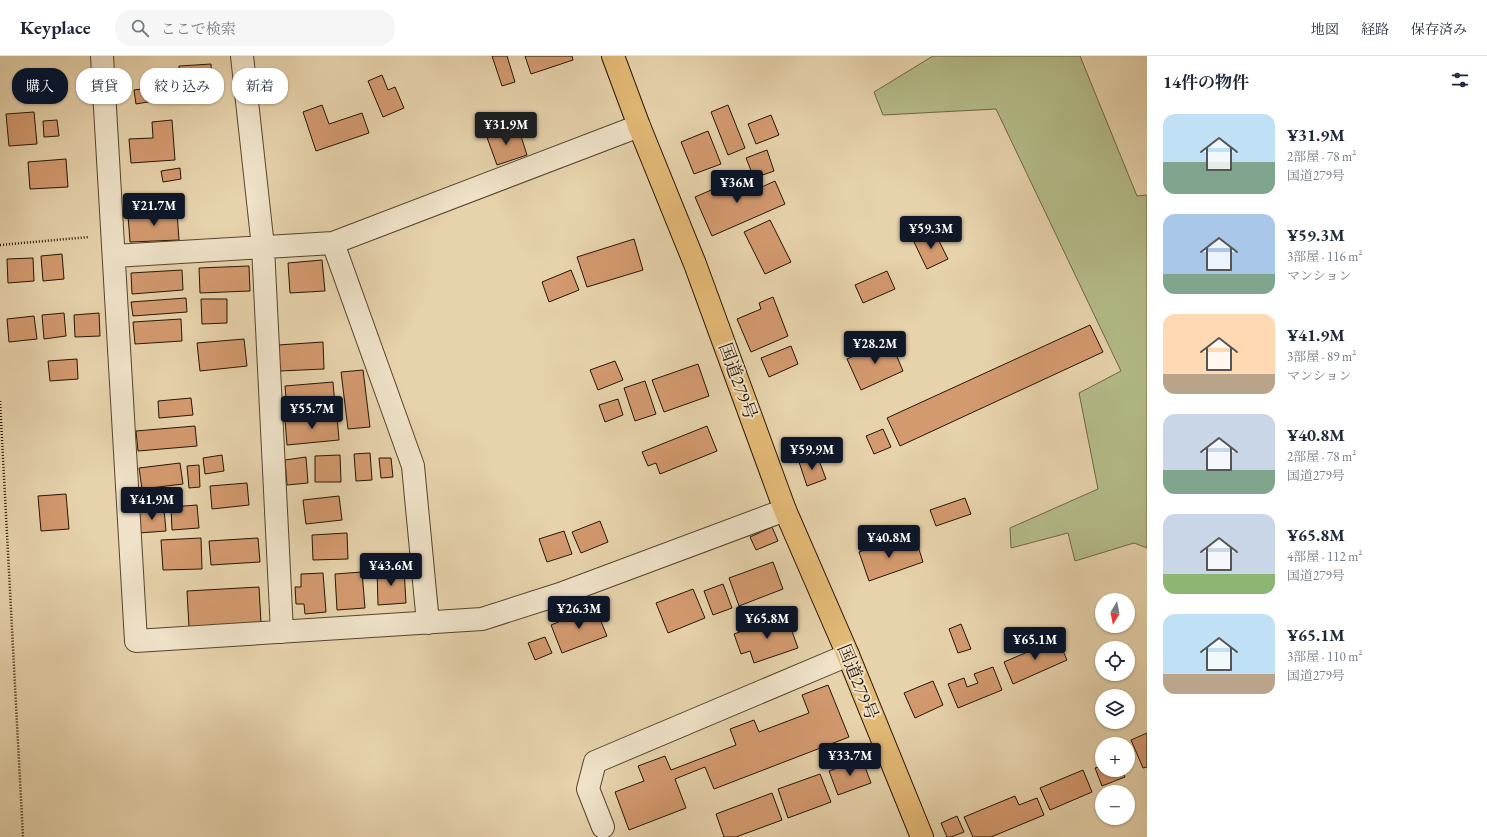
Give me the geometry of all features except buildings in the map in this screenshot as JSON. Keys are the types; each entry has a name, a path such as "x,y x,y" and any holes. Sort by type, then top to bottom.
{"highway":[{"name":"国道279号","path":"613,56 639,126 695,264 785,510 848,655 922,837"}],"street":[{"path":"102,56 136,641 482,619 560,594 785,510"},
{"path":"242,56 263,247 282,632"},
{"path":"113,245 263,247 333,243 639,126"},
{"path":"333,243 413,466 428,623"},
{"path":"603,827 588,789 595,762 848,655"}],"path":[{"path":"0,245 113,245"},
{"path":"0,401 23,837"}],"green space":[{"path":"933,56 1080,56 1137,196 1147,195 1147,548 1134,543 1075,561 1068,533 1011,548 1010,528 1098,489 1079,393 1121,371 996,109 883,115 874,92"}]}
